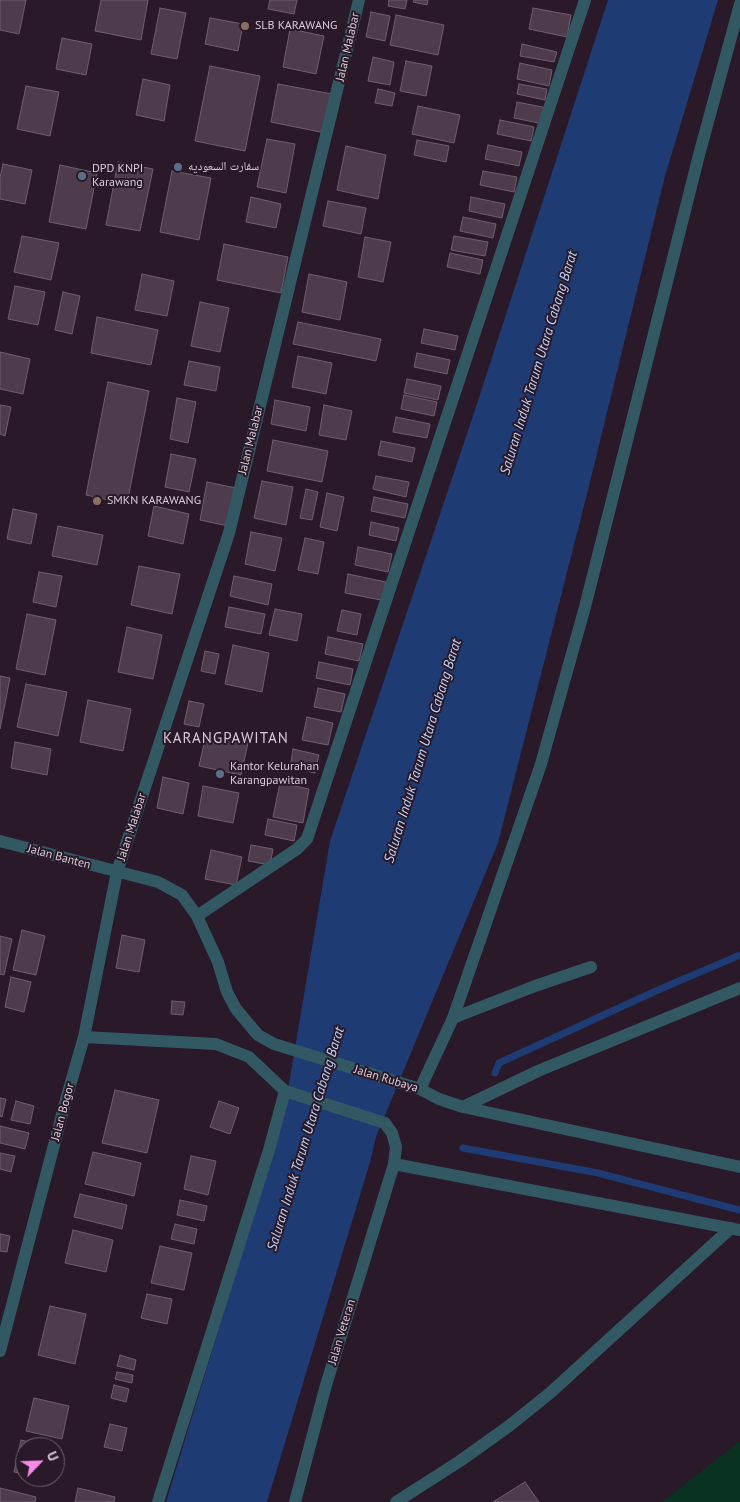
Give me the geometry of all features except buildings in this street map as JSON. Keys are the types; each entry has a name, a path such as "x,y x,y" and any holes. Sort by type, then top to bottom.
{"street":[{"name":"Jalan Malabar","path":"117,872 229,533 359,0"},
{"path":"197,916 297,850 307,839 585,0"},
{"path":"420,1089 453,1018 541,764 585,607 699,155 740,4"},
{"name":"Jalan Banten","path":"0,841 117,872"},
{"name":"Jalan Rubaya","path":"117,872 158,882 182,895 197,916 218,962 227,992 236,1009 258,1035 274,1044 420,1089 439,1099 462,1107 740,1167"},
{"name":"Jalan Bogor","path":"0,1350 84,1037 117,872"},
{"path":"453,1018 535,986 591,967"},
{"path":"462,1107 538,1071 740,988"},
{"path":"84,1037 216,1044 249,1057 285,1091 269,1150 158,1502"},
{"name":"Jalan Veteran","path":"285,1091 385,1123 392,1133 396,1147 394,1164 326,1385 295,1502"},
{"path":"394,1164 736,1229"},
{"path":"396,1502 460,1461 550,1393 736,1229"}],"green space":[{"path":"740,1441 740,1502 662,1502"}],"water":[{"name":"Saluran Induk Tarum Utara Cabang Barat","path":"608,0 718,0 665,176 588,490 498,843 376,1137 267,1502 166,1502 283,1119 330,841 473,416"}],"waterway":[{"path":"495,1073 499,1063 658,990 740,955"},
{"path":"463,1148 598,1173 740,1210"}],"place":[{"name":"SLB KARAWANG","path":"245,26"},
{"name":"سفارت السعوديه","path":"178,167"},
{"name":"DPD KNPI Karawang","path":"82,176"},
{"name":"SMKN KARAWANG","path":"97,501"},
{"name":"Kantor Kelurahan Karangpawitan","path":"220,774"}],"district":[{"name":"KARANGPAWITAN","path":"226,739"}]}
